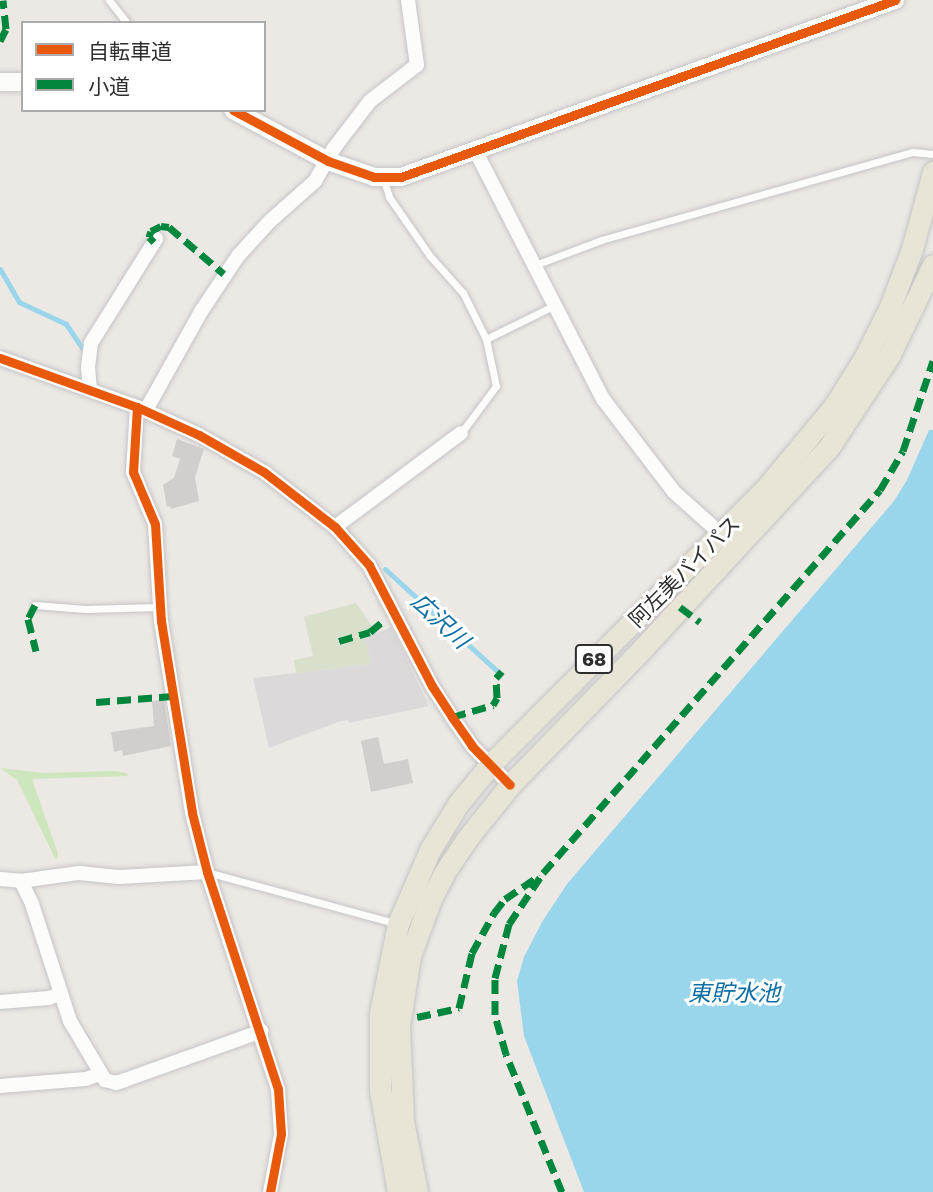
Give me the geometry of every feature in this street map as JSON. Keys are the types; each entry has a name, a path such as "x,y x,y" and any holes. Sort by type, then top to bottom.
{"main road":[{"name":"阿左美バイパス","path":"398,1192 383,1116 378,1065 383,989 398,924 414,883 445,822 490,765 721,534 799,451 835,405 865,357 902,278 933,172"},
{"name":"阿左美バイパス","path":"417,1192 403,1121 399,1079 399,1026 404,984 419,930 444,873 473,830 510,785 644,647 829,447 888,356 933,266"}],"street":[{"path":"270,1192 281,1112 275,1077 207,872 189,796 160,607 155,524 136,481 131,462 142,408 224,274 270,221 315,181 370,101 417,65 408,0"},
{"path":"237,112 328,161 383,178 412,175 895,0"},
{"path":"0,82 21,82"},
{"path":"476,152 590,379 610,410 674,492 721,534"},
{"path":"90,390 88,367 91,343 156,239"},
{"path":"0,358 142,408 243,458 335,527 369,565 432,686 472,746 510,785"},
{"path":"335,527 461,433"},
{"path":"0,879 21,881 79,873 119,877 207,872"},
{"path":"21,881 32,904 60,994 74,1028 105,1080 116,1083 261,1031"},
{"path":"0,1002 49,998 60,994"},
{"path":"0,1086 86,1079 100,1074"}],"lane":[{"path":"109,0 125,21"},
{"path":"535,265 601,240 913,152 933,154"},
{"path":"383,178 389,197 423,246 463,293 486,339 496,386 461,433"},
{"path":"486,339 553,306"},
{"path":"35,605 85,609 160,607"},
{"path":"207,872 398,924"}],"shaded area":[{"path":"391,627 429,706 349,723 348,720 341,721 269,748 253,678 371,664 365,638"}],"green space":[{"path":"356,603 377,633 365,638 371,664 296,673 294,660 313,656 304,617"},
{"path":"0,768 43,773 114,771 127,773 128,776 32,779 58,854 56,860 17,780"}],"water":[{"name":"東貯水池","path":"929,430 933,430 933,1192 584,1192 524,1036 517,981 524,957 542,922 567,884 894,501 907,480"}],"building":[{"path":"177,439 204,449 195,477 199,501 171,509 170,506 167,507 163,485 174,478 180,459 172,456"},
{"path":"164,700 171,746 123,756 122,750 114,752 111,732 154,726 152,701"},
{"path":"378,737 384,764 408,759 413,783 371,792 361,741"}],"waterway":[{"path":"0,269 19,302 66,324 82,348"},
{"name":"広沢川","path":"385,569 497,671"}],"marked path":[{"path":"0,41 6,29 3,0"},
{"path":"154,242 149,237 151,231 161,226 169,227 224,274"},
{"path":"562,1192 506,1054 495,1015 495,978 509,924 543,873 880,490 903,451 933,361"},
{"path":"35,605 28,619 36,651"},
{"path":"680,607 700,622"},
{"path":"339,641 370,632 383,621"},
{"path":"452,717 493,705 497,698 496,678 502,671"},
{"path":"96,702 173,696"},
{"path":"417,1017 459,1008 472,953 494,913 505,899 540,875"}],"cycle path":[{"path":"237,112 328,161 374,177 401,177 895,0"},
{"path":"0,358 137,407 199,435 264,472 335,527 369,565 432,686 452,717 472,746 510,785"},
{"path":"137,407 133,472 155,524 161,621 192,813 207,872 278,1089 281,1134 270,1192"}]}
